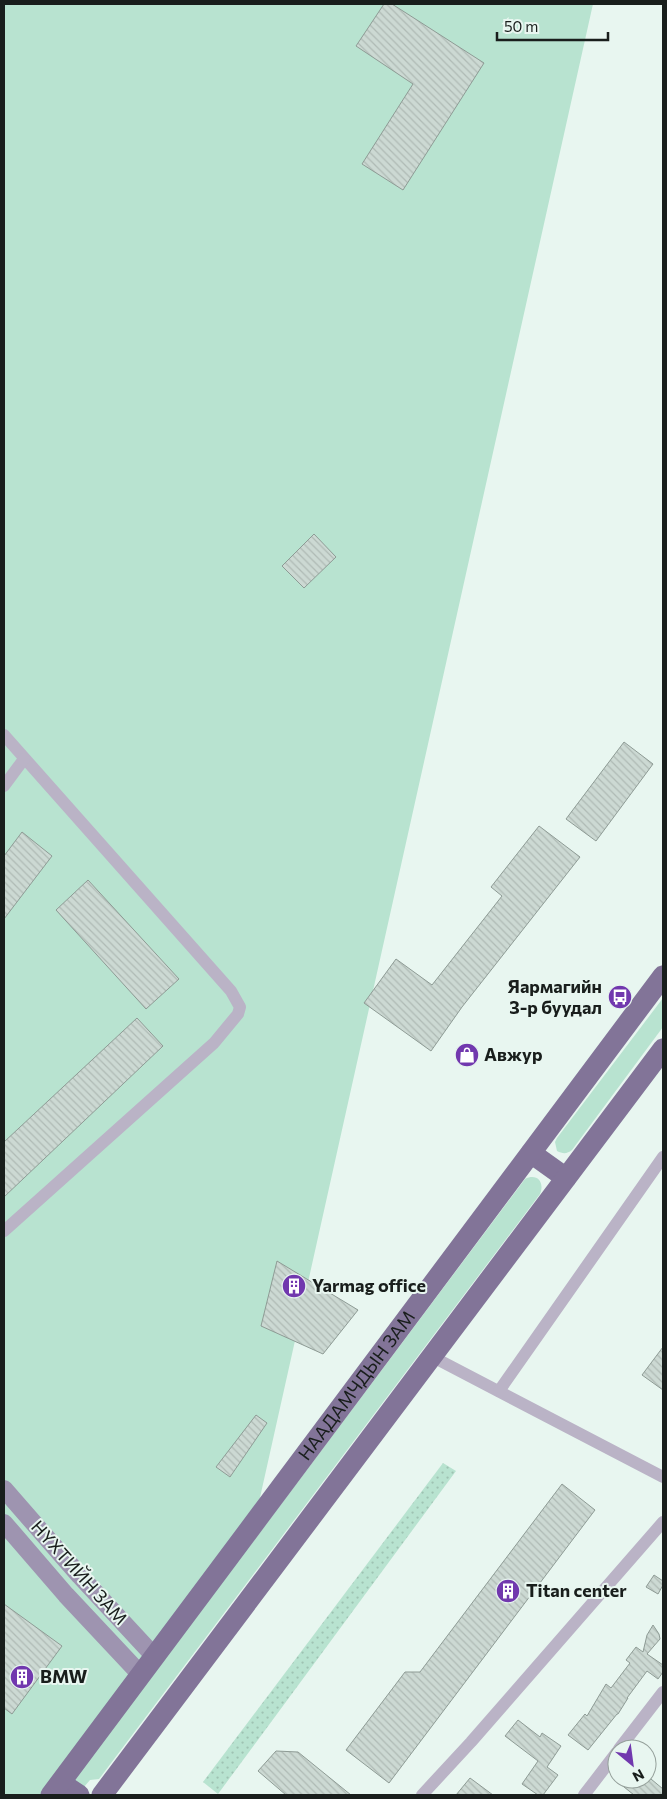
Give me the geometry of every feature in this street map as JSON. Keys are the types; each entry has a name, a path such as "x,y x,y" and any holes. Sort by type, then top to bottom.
{"highway":[{"name":"НААДАМЧДЫН ЗАМ","path":"56,1789 663,976"},
{"path":"102,1795 663,1049"},
{"path":"530,1153 566,1178"},
{"path":"56,1789 79,1795"}],"main road":[{"name":"НҮХТИЙН ЗАМ","path":"4,1488 80,1576 155,1657"},
{"name":"НҮХТИЙН ЗАМ","path":"4,1522 66,1595 141,1675"}],"street":[{"path":"4,735 231,991 240,1007 238,1014 214,1042 4,1231"},
{"path":"4,786 24,759"},
{"path":"499,1391 663,1157"},
{"path":"431,1356 663,1477"},
{"path":"422,1795 471,1742 663,1522"},
{"path":"628,1739 663,1692"},
{"path":"584,1795 607,1765"}],"green space":[{"path":"4,4 593,4 249,1547 525,1179 533,1177 541,1182 540,1194 99,1779 90,1780 77,1795 4,1795"},
{"path":"663,998 663,1027 572,1150 565,1153 557,1151 555,1142 557,1138"},
{"path":"443,1463 456,1471 218,1794 203,1782"}],"building":[{"path":"384,4 392,4 484,63 403,190 362,164 413,84 356,46"},
{"path":"314,534 336,557 304,588 282,566"},
{"path":"624,742 653,764 596,841 566,819"},
{"path":"539,826 580,857 462,1007 431,1051 364,1003 396,959 432,985 502,896 491,887"},
{"path":"22,832 52,856 4,919 4,856"},
{"path":"88,880 179,979 146,1009 56,910"},
{"path":"137,1018 163,1046 4,1197 4,1142"},
{"name":"Yarmag office","path":"277,1261 358,1310 323,1354 261,1326"},
{"path":"663,1347 663,1390 642,1375"},
{"path":"256,1415 267,1423 230,1477 216,1467"},
{"name":"Titan center","path":"562,1484 595,1510 389,1783 346,1750 405,1672 420,1672"},
{"path":"654,1575 663,1581 658,1594 646,1587"},
{"name":"BMW","path":"4,1604 62,1646 12,1714 4,1708"},
{"path":"653,1625 660,1639 647,1654 663,1665 663,1672 658,1679 647,1671 618,1714 588,1750 568,1735 585,1714 587,1716 606,1684 611,1688 630,1663 626,1660 636,1647 643,1652 647,1635"},
{"path":"518,1720 540,1737 542,1733 561,1746 547,1767 558,1775 543,1795 538,1795 522,1784 538,1761 505,1736"},
{"path":"276,1751 298,1752 351,1795 286,1795 258,1771"},
{"path":"470,1778 493,1795 456,1795"},
{"path":"657,1784 663,1789 663,1795 634,1795 626,1789 657,1789"}],"place":[{"name":"Яармагийн 3-р буудал","path":"620,997"},
{"name":"Авжур","path":"467,1055"},
{"name":"Yarmag office","path":"294,1286"},
{"name":"Titan center","path":"508,1591"},
{"name":"BMW","path":"22,1677"}]}
